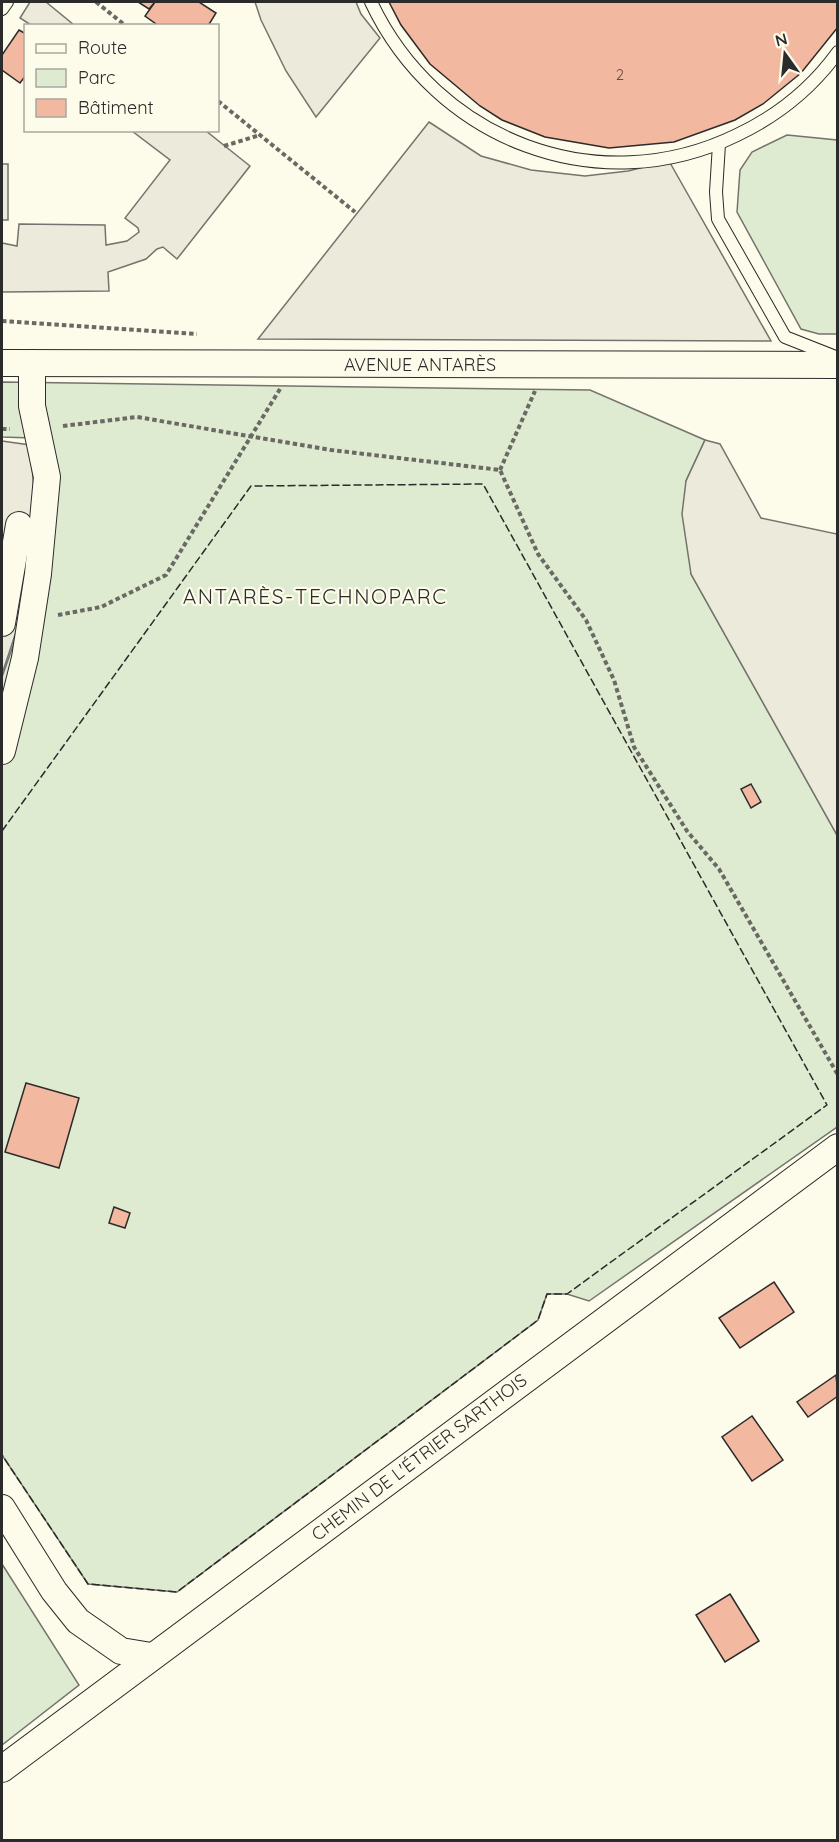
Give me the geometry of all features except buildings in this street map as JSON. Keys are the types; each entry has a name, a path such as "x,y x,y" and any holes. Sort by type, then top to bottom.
{"street":[{"name":"AVENUE ANTARÈS","path":"2,363 837,365"},
{"path":"2,751 25,658 47,477 32,406 32,363"},
{"path":"2,623 20,525"},
{"name":"CHEMIN DE L'ÉTRIER SARTHOIS","path":"2,1769 837,1147"},
{"path":"2,1508 54,1591 78,1621 121,1651 151,1656"}],"lane":[{"path":"2,9 8,2"},
{"path":"371,2 401,53 424,80 450,104 479,124 511,141 579,160 615,163 651,161 686,155 719,144 760,124 796,98 828,66 837,52"},
{"path":"719,144 716,192 718,219 785,337 837,358"}],"path":[{"path":"96,2 124,24"},
{"path":"219,102 355,212"},
{"path":"224,146 260,135"},
{"path":"2,321 198,334"},
{"path":"31,620 101,607 166,575 296,363"},
{"path":"546,364 500,470 538,554 586,620 614,680 634,747 687,831 719,869 837,1075"},
{"path":"2,429 37,429 137,417 331,450 500,470"}],"green space":[{"path":"787,135 837,140 837,334 819,334 801,329 737,212 740,170 752,152"},
{"path":"2,382 590,390 705,440 686,481 691,574 837,835 837,1127 589,1301 567,1294 547,1294 538,1320 177,1592 88,1584 2,1455 2,677 25,612 42,492 32,438 2,437"},
{"path":"2,1564 79,1685 2,1745"}],"shaded area":[{"path":"30,2 46,2 73,24 29,24 20,18"},
{"path":"255,2 356,2 361,14 380,38 316,117 286,71 261,20"},
{"path":"429,122 481,156 531,170 585,176 628,171 669,161 771,341 258,339"},
{"path":"133,132 207,132 250,166 177,259 163,247 157,249 146,259 108,272 109,291 2,292 2,243 17,246 19,224 105,225 106,245 127,241 139,232 138,228 125,218 170,160"},
{"path":"2,164 8,164 8,220 2,220"},
{"path":"705,440 720,444 761,518 837,534 837,835 691,574 682,514 686,481"},
{"path":"2,441 30,445 36,511 17,629 2,674"}],"fence":[{"path":"2,831 251,486 483,484 827,1105 567,1294 547,1294 538,1320 177,1592 88,1584 2,1455"}],"district":[{"name":"ANTARÈS-TECHNOPARC","path":"315,596"}]}
